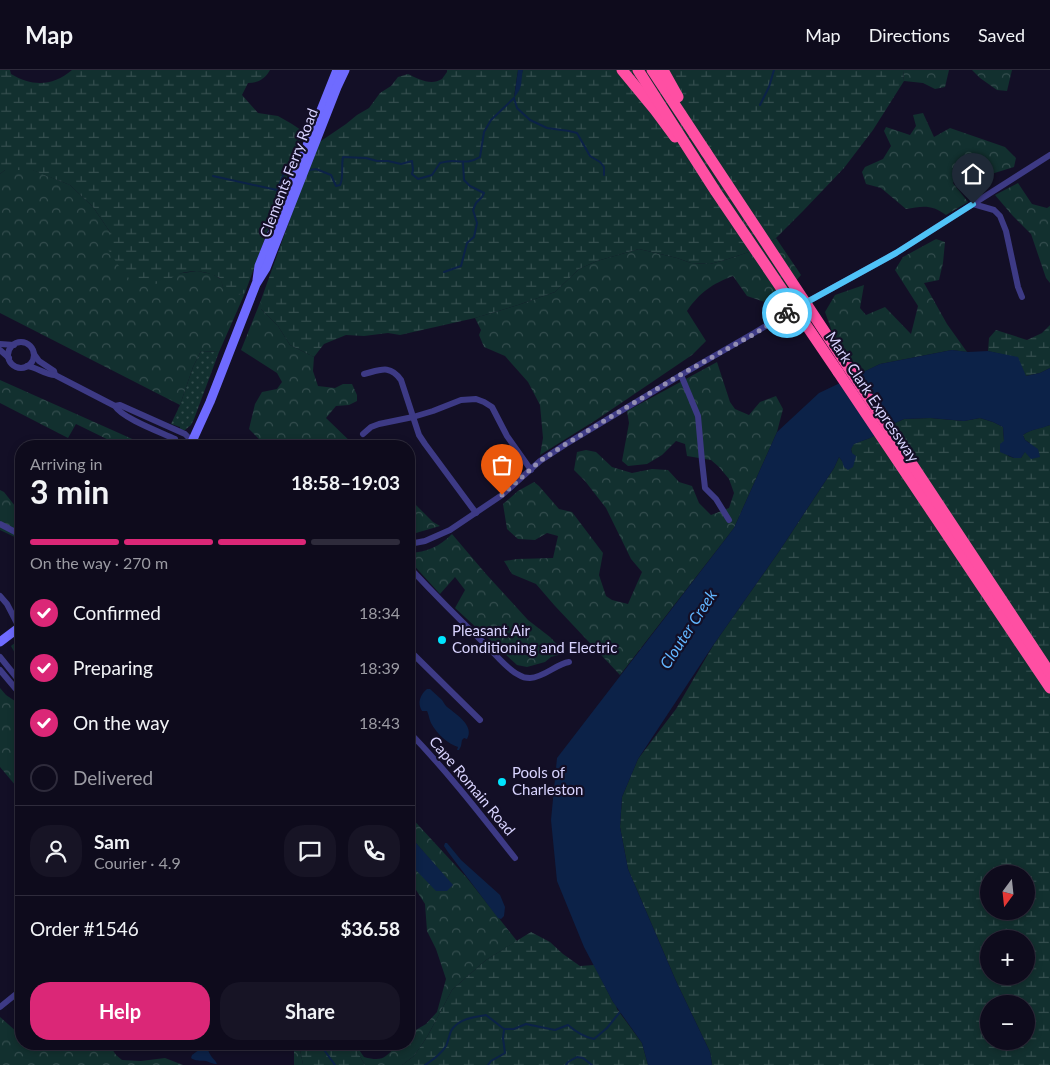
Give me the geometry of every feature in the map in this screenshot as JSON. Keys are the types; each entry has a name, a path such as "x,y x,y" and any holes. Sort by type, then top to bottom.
{"highway":[{"path":"622,70 655,110 716,192"},
{"name":"Mark Clark Expressway","path":"638,70 716,192 1050,688"},
{"name":"Mark Clark Expressway","path":"652,70 1050,673"},
{"path":"663,70 706,152"}],"main road":[{"name":"Clements Ferry Road","path":"197,440 256,284 259,266 305,159 337,70"},
{"name":"Clements Ferry Road","path":"305,159 345,70"},
{"path":"0,642 15,631"}],"street":[{"path":"415,543 425,541 450,530 502,495 540,461 566,444 680,375 822,293 896,253 1050,155"},
{"path":"973,204 994,210 1000,216 1006,231 1018,288 1022,296"},
{"path":"9,358 10,350 14,345 20,342 28,344 39,361 54,371 55,375"},
{"path":"0,344 14,345"},
{"path":"0,350 9,358 10,362 21,368 32,362 34,354"},
{"path":"27,366 55,375 115,406 118,411 175,439"},
{"path":"364,374 387,369 395,372 401,380 419,435 476,513"},
{"path":"680,375 698,416 705,488 716,499 729,520"},
{"path":"363,434 378,424 413,417 461,400 476,399 492,407 507,436 532,470"},
{"path":"115,406 120,405 185,434 190,440"},
{"path":"0,524 15,532"},
{"path":"415,574 441,602 520,676 529,678 539,676 569,662"},
{"path":"0,596 15,618"},
{"path":"415,656 480,720"},
{"path":"0,657 15,676"},
{"path":"0,670 15,688"},
{"name":"Cape Romain Road","path":"415,738 470,801 515,858"},
{"path":"0,1007 15,995"}],"green space":[{"path":"0,70 10,70 11,74 19,78 35,83 43,83 58,79 72,70 270,70 261,80 248,83 242,95 258,113 278,116 303,133 245,293 236,295 230,293 223,287 220,278 200,272 184,272 158,284 137,284 119,267 107,248 110,232 93,207 70,185 32,170 5,170 0,174"},
{"path":"447,70 518,70 514,97 523,70 903,70 904,81 873,130 844,168 776,238 758,249 710,264 691,263 639,249 597,261 579,269 555,292 475,318 400,335 388,333 364,336 346,335 324,344 314,357 290,345 278,326 261,309 261,300 318,143 369,108 380,93 391,86 398,77 408,74 433,82 442,79"},
{"path":"903,70 949,70 945,87 935,89 923,83 904,81"},
{"path":"972,70 1012,70 1007,91 997,90"},
{"path":"923,113 934,137 950,128 1005,147 1016,158 1014,167 988,175 975,171 961,170 953,183 968,202 946,215 931,207 906,209 881,188 866,184 862,172 865,167 883,159 891,146 884,131 886,127 910,135 916,126 913,115"},
{"path":"5,170 33,170 70,185 93,207 149,284 166,281 176,274 197,271 212,274 221,279 223,287 240,295 245,293 219,352 201,351 193,367 180,405 0,313 0,174"},
{"path":"1018,183 1032,204 1047,208 1050,206 1050,283 1046,278 1031,234 995,195"},
{"path":"776,238 801,275 774,305 747,296 733,276 719,282 702,294 687,311 706,341 692,355 596,420 540,455 543,438 540,405 528,382 505,356 484,347 479,335 481,330 475,318 555,292 579,269 597,261 639,249 691,263 710,264 758,249"},
{"path":"936,239 945,242 939,280 924,283 947,324 967,352 952,350 880,364 862,373 834,337 825,312 835,295 864,285 860,308 866,315 885,307 911,334 918,306 895,270 903,257"},
{"path":"261,300 261,309 278,326 290,345 314,357 313,371 318,386 335,388 343,384 352,384 357,395 357,401 349,405 336,406 326,418 349,440 260,440 249,429 255,404 262,392 277,389 282,382 277,373 241,350"},
{"path":"1050,325 1050,368 1040,373 1025,376 1001,354 988,351 989,338 996,330 1027,340 1042,333"},
{"path":"201,351 219,352 191,425 185,430 180,430 180,427 171,424"},
{"path":"717,362 730,402 735,409 749,415 760,402 776,396 783,409 777,432 734,528 620,675 536,584 512,574 504,561 553,558 558,536 547,533 535,540 518,539 507,529 503,504 518,491 534,482 559,509 572,512 603,553 599,575 606,596 612,600 628,604 642,572 631,559 606,508 574,470 577,452 586,450 596,452 612,467 632,473 652,469 668,470 679,482 692,486 699,503 711,515 729,508 734,493 729,479 711,460 687,456 685,444 676,441 662,455 647,464 628,466 622,461 629,423 627,411"},
{"path":"0,380 135,440 109,440 76,424 68,438 0,403"},
{"path":"930,418 964,421 980,418 1003,427 1008,456 1014,458 1021,458 1030,443 1025,440 1023,435 1050,425 1050,1065 712,1065 710,1052 676,981 628,869 620,827 622,797 638,759 676,709 714,644 780,550 834,468 839,457 842,461 852,453 853,444 870,438 904,419"},
{"path":"0,490 4,492 15,506 15,537 0,530"},
{"path":"415,504 433,522 440,526 415,533"},
{"path":"452,534 528,620 550,637 565,653 551,657 545,662 527,667 517,665 455,608 465,590 455,577 440,594 415,567 415,552 432,548"},
{"path":"15,643 15,653 11,646"},
{"path":"0,688 15,701 15,785 0,767"},
{"path":"415,822 467,878 517,941 486,960 452,990 427,1037 414,1056 402,1065 365,1065 356,1050 359,1050 364,1057 379,1059 392,1050 415,1050 415,1030 426,1024 437,1012 446,979 436,949 427,931 425,904 415,888 415,868 452,885 415,842"},
{"path":"531,932 550,942 580,966 594,965 617,1009 642,1043 648,1065 402,1065 414,1056 427,1037 452,990 486,960"},
{"path":"0,1017 15,1030 15,1050 113,1050 122,1060 141,1061 165,1058 183,1065 0,1065"},
{"path":"294,1050 300,1050 303,1065 294,1065"},
{"path":"300,1050 356,1050 365,1065 303,1065"}],"water":[{"path":"518,70 523,70 521,84 514,98"},
{"name":"Clouter Creek","path":"952,350 968,352 988,351 1018,357 1026,376 1040,373 1050,368 1050,425 1029,431 1023,435 1025,440 1038,449 1040,457 1031,459 1025,452 1021,458 1014,458 1000,452 1000,444 1004,441 1003,427 980,418 964,421 930,418 904,419 870,438 854,444 851,449 852,453 856,456 853,467 848,470 844,467 839,457 834,468 780,550 714,644 638,759 622,797 620,827 628,869 676,981 710,1052 712,1065 648,1065 642,1043 613,1002 584,947 557,881 551,820 557,758 734,528 777,432 819,393 880,364"},
{"path":"427,689 430,689 439,697 467,725 469,734 467,739 464,738 462,740 459,750 457,750 458,747 446,741 436,731 427,711 422,711 420,699"},
{"path":"415,842 453,885 447,891 436,891 415,869"},
{"path":"445,843 500,895 505,907 504,916 501,919 498,918 448,852 444,846"},
{"path":"199,1050 208,1050 217,1064 191,1058"}],"waterway":[{"path":"760,105 769,87 774,70"},
{"path":"514,98 517,108 530,120 547,128 577,133 590,156 604,167 604,175"},
{"path":"309,170 316,169 331,175 336,186 340,185 341,182 343,157 366,158 401,164 412,161 412,174 418,179 432,175 440,163 469,161 480,157 484,132 491,120 514,98"},
{"path":"444,272 461,266 467,243 474,237 477,223 473,210 484,193 470,186 464,180 463,163"},
{"path":"213,176 277,190 285,171 294,170"},
{"path":"425,1065 437,1057 444,1049 454,1027 462,1021 471,1018 486,1015 504,1029 514,1029 526,1024 555,1030 568,1025 580,1034 594,1039 607,1028 620,1012"},
{"path":"488,1065 491,1061 505,1053 504,1030"},
{"path":"324,1050 335,1065"},
{"path":"566,1065 577,1057 583,1058 592,1065"}],"way so far":[{"path":"502,495 540,461 566,444 787,313"}],"place":[{"name":"Pleasant Air Conditioning and Electric","path":"442,640"},
{"name":"Pools of Charleston","path":"502,782"}],"route":[{"path":"787,313 896,253 973,204"}]}
